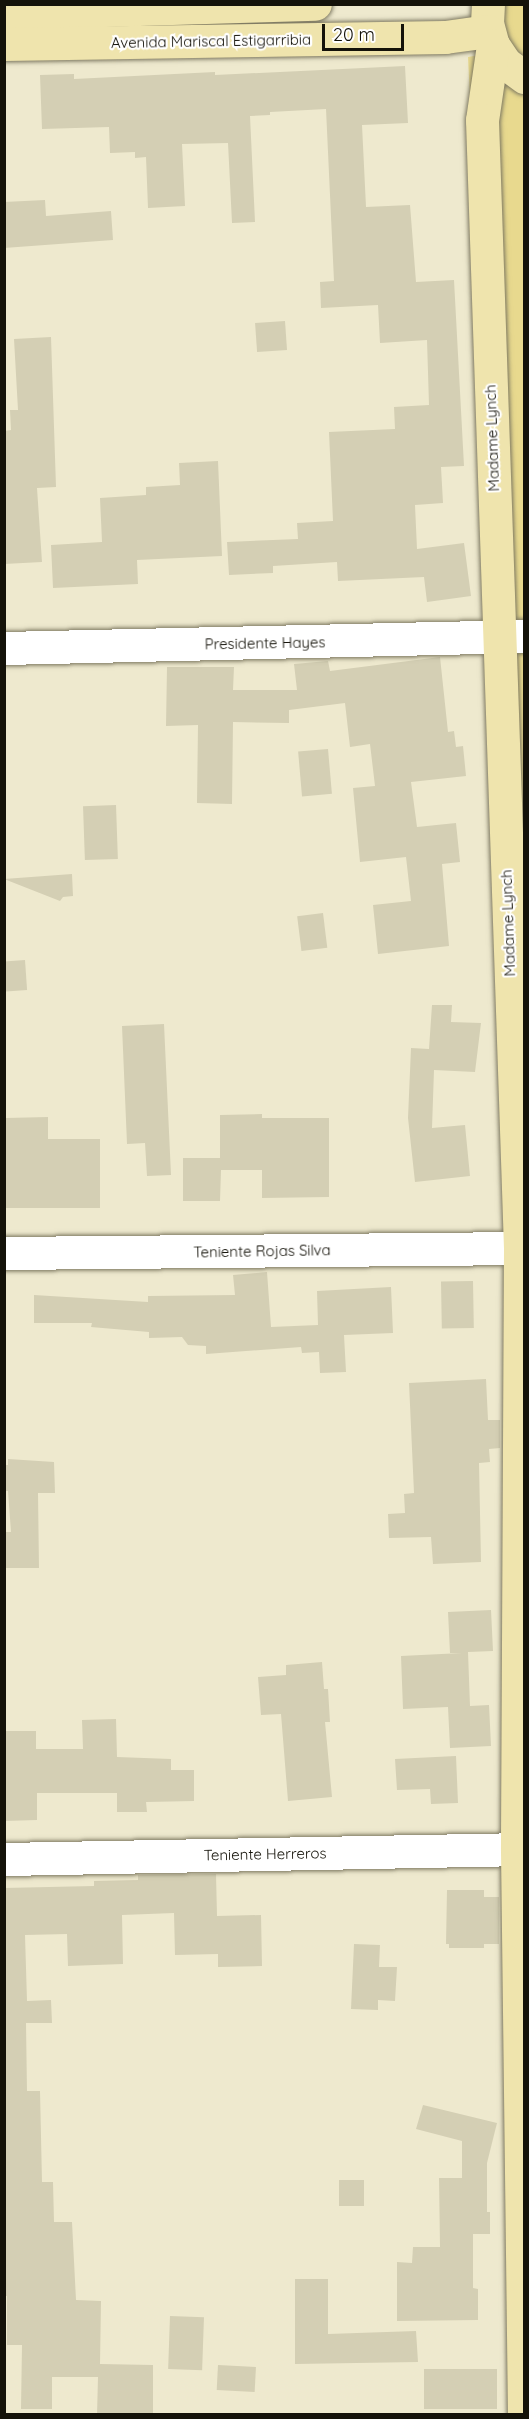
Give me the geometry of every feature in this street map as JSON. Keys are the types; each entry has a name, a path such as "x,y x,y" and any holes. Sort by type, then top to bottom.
{"main road":[{"path":"4,13 315,4"},
{"path":"490,27 505,63 525,77"},
{"name":"Avenida Mariscal Estigarribia","path":"4,44 445,37 490,27"},
{"name":"Madame Lynch","path":"490,27 482,120 512,637 522,1248 521,1849 524,2415"}],"street":[{"name":"Presidente Hayes","path":"4,648 512,637"},
{"name":"Teniente Rojas Silva","path":"4,1254 522,1248"},
{"name":"Teniente Herreros","path":"4,1859 521,1849"}],"shaded area":[{"path":"502,5 524,5 524,61 507,43"},
{"path":"486,54 524,85 524,941 495,617 468,57"}],"building":[{"path":"405,66 408,123 362,125 366,207 410,205 416,282 454,280 464,466 441,467 443,503 415,505 417,549 464,543 471,596 427,602 424,577 338,581 337,562 273,566 273,573 229,575 227,542 298,539 297,523 333,521 329,432 395,429 394,407 429,405 427,340 380,343 378,305 321,308 320,282 334,281 326,109 270,112 270,115 250,116 255,222 232,223 228,143 182,144 185,206 148,208 146,157 135,158 135,152 110,153 109,127 42,129 40,75 74,74 74,79"},
{"path":"45,200 46,216 111,211 113,240 4,248 4,202"},
{"path":"285,321 287,350 257,352 255,323"},
{"path":"51,337 56,487 37,488 42,562 4,564 4,431 11,430 10,410 18,410 14,339"},
{"path":"218,461 222,556 137,560 138,584 53,588 51,545 102,542 100,498 146,495 146,487 180,485 179,463"},
{"path":"440,657 448,732 454,731 456,747 463,746 466,776 411,782 417,827 456,823 460,862 442,864 449,946 378,954 373,905 411,901 406,857 360,862 353,788 375,786 370,744 350,747 345,703 289,710 289,723 233,722 232,804 197,803 198,725 166,726 167,667 234,667 233,690 297,690 294,664 328,661 330,671"},
{"path":"328,749 332,794 302,796 298,752"},
{"path":"116,805 118,859 85,860 83,806"},
{"path":"72,874 73,896 63,897 60,901 4,879"},
{"path":"323,913 327,948 301,951 297,916"},
{"path":"25,960 27,990 6,991 4,961"},
{"path":"432,1005 452,1005 451,1022 481,1023 475,1072 434,1070 432,1128 465,1125 470,1176 415,1182 408,1118 411,1048 429,1049"},
{"path":"164,1024 171,1175 147,1176 145,1143 127,1144 122,1026"},
{"path":"262,1114 262,1118 329,1118 329,1197 262,1198 262,1170 221,1170 220,1201 183,1201 183,1158 220,1158 220,1115"},
{"path":"48,1117 48,1139 100,1139 100,1208 6,1208 6,1118"},
{"path":"267,1272 271,1327 318,1325 317,1291 391,1287 393,1333 344,1335 346,1372 320,1373 319,1352 302,1353 301,1347 206,1354 206,1346 188,1345 182,1337 149,1338 149,1332 91,1327 92,1323 34,1323 34,1295 148,1302 148,1296 235,1295 233,1275"},
{"path":"473,1281 474,1328 442,1329 441,1282"},
{"path":"486,1379 488,1420 500,1420 500,1448 489,1449 490,1462 479,1463 481,1562 433,1564 431,1537 389,1538 388,1514 405,1513 404,1494 414,1493 409,1383"},
{"path":"8,1459 54,1462 55,1493 38,1493 39,1568 4,1568 4,1532 11,1532 8,1491 4,1491 4,1465 8,1465"},
{"path":"491,1610 493,1651 468,1652 470,1706 489,1705 491,1746 450,1748 448,1707 403,1709 401,1656 462,1653 450,1653 448,1612"},
{"path":"322,1662 324,1689 328,1689 330,1722 325,1722 332,1797 288,1801 281,1714 261,1715 258,1677 286,1675 286,1665"},
{"path":"116,1719 117,1757 171,1759 171,1770 194,1770 194,1801 146,1802 147,1812 117,1812 117,1793 37,1793 37,1820 4,1821 4,1731 36,1731 36,1749 83,1749 82,1720"},
{"path":"456,1756 458,1803 431,1804 430,1789 397,1790 395,1759"},
{"path":"216,1874 217,1916 261,1915 262,1966 218,1967 218,1954 175,1955 174,1913 122,1915 123,1964 68,1966 67,1934 25,1935 27,2001 51,2000 52,2023 26,2023 27,2091 40,2091 42,2182 53,2182 54,2222 72,2222 76,2300 101,2301 100,2364 153,2365 153,2415 97,2415 98,2377 52,2377 52,2409 21,2409 22,2345 7,2345 7,2296 4,2296 4,1888 94,1886 94,1881 138,1880 138,1875"},
{"path":"447,1890 484,1890 484,1897 499,1897 499,1944 484,1944 484,1948 449,1948 449,1944 446,1944"},
{"path":"354,1944 380,1945 379,1967 397,1967 395,2001 378,2000 378,2010 351,2009"},
{"path":"423,2105 497,2123 487,2163 487,2212 490,2212 490,2234 473,2234 473,2288 478,2289 478,2320 397,2321 397,2262 412,2263 413,2247 440,2247 439,2178 462,2178 462,2141 416,2129"},
{"path":"339,2180 364,2180 364,2206 339,2206"},
{"path":"295,2279 328,2279 328,2334 416,2331 418,2362 295,2364"},
{"path":"170,2316 204,2317 202,2370 168,2369"},
{"path":"218,2365 256,2367 255,2392 217,2390"},
{"path":"424,2369 497,2369 497,2409 424,2409"}]}
